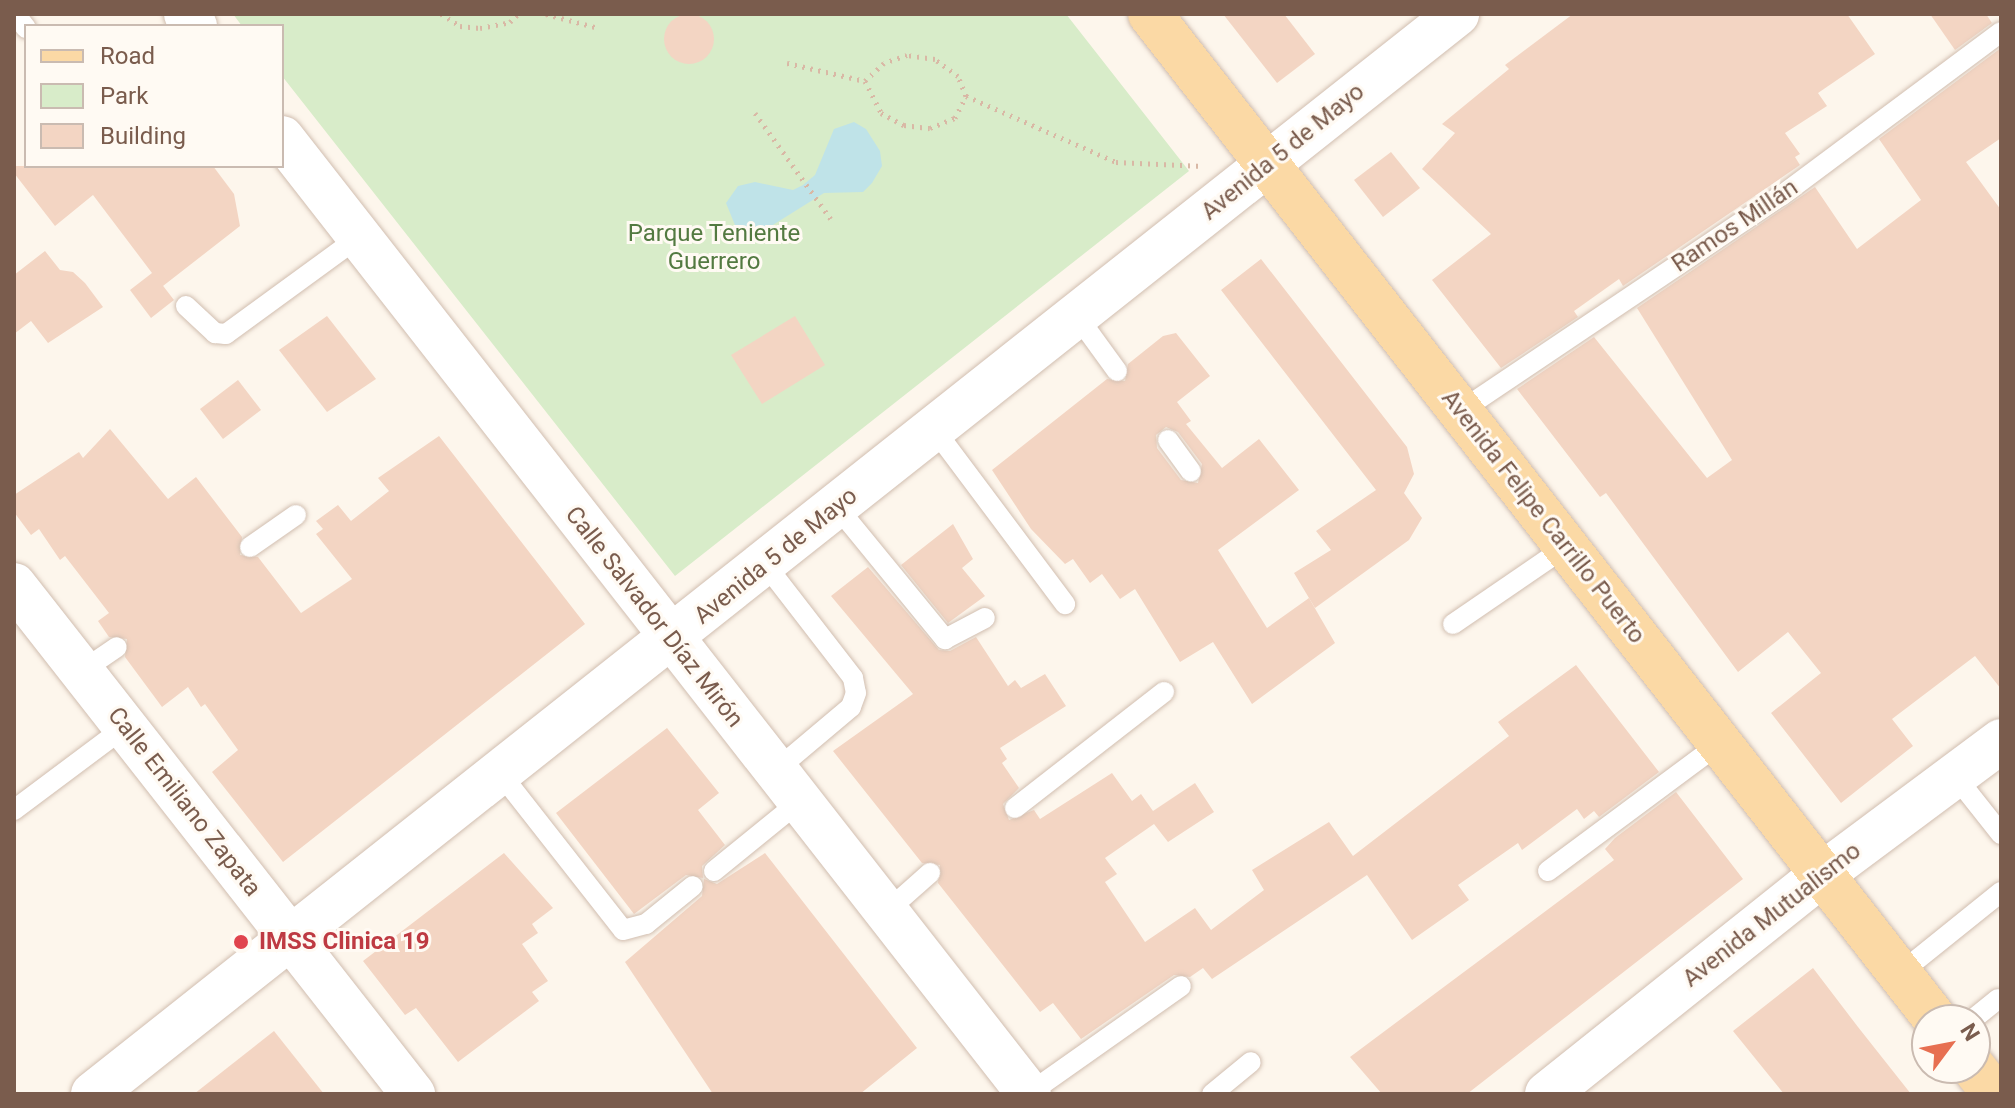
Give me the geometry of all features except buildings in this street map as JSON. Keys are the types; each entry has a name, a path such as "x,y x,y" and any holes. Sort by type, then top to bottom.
{"main road":[{"name":"Avenida Felipe Carrillo Puerto","path":"1150,14 1462,410 1820,876 1923,1004"}],"street":[{"name":"Avenida 5 de Mayo","path":"93,1094 293,940 1457,14"},
{"name":"Calle Salvador Díaz Mirón","path":"284,141 1028,1094"},
{"name":"Calle Emiliano Zapata","path":"14,585 413,1094"},
{"name":"Avenida Mutualismo","path":"1547,1094 1820,876 2001,741"}],"lane":[{"name":"Ramos Millán","path":"1462,410 1781,196 2001,32"},
{"path":"186,306 215,333 226,334 359,237"},
{"path":"1077,316 1117,371"},
{"path":"934,429 1065,604"},
{"path":"1168,440 1191,472"},
{"path":"837,507 945,639 985,618"},
{"path":"250,547 296,515"},
{"path":"1453,624 1567,546"},
{"path":"714,871 851,707 856,693 853,678 765,564"},
{"path":"82,671 117,647"},
{"path":"1015,808 1164,692"},
{"path":"14,810 125,727"},
{"path":"1548,871 1719,744"},
{"path":"500,773 623,930 646,924 693,886"},
{"path":"1955,776 2001,834"},
{"path":"886,912 930,873"},
{"path":"1899,974 2001,892"},
{"path":"1028,1094 1181,986"},
{"path":"1991,1005 1998,999"},
{"path":"1212,1094 1251,1062"}],"path":[{"path":"441,14 460,26 480,28 510,22 518,14"},
{"path":"546,14 595,27"},
{"path":"865,81 884,63 907,55 935,59 958,76 966,96 1116,162 1207,166"},
{"path":"787,63 865,81"},
{"path":"865,81 881,113 904,125 930,128 955,118 966,96"},
{"path":"755,113 831,219"}],"green space":[{"name":"Parque Teniente Guerrero","path":"233,14 1066,14 1189,171 675,576 284,79 284,24 240,24"}],"water":[{"path":"854,122 866,129 880,151 882,166 863,192 824,193 757,235 737,230 726,203 738,186 755,182 793,190 803,185 815,175 834,129"}],"place":[{"name":"IMSS Clinica 19","path":"241,942"}]}
